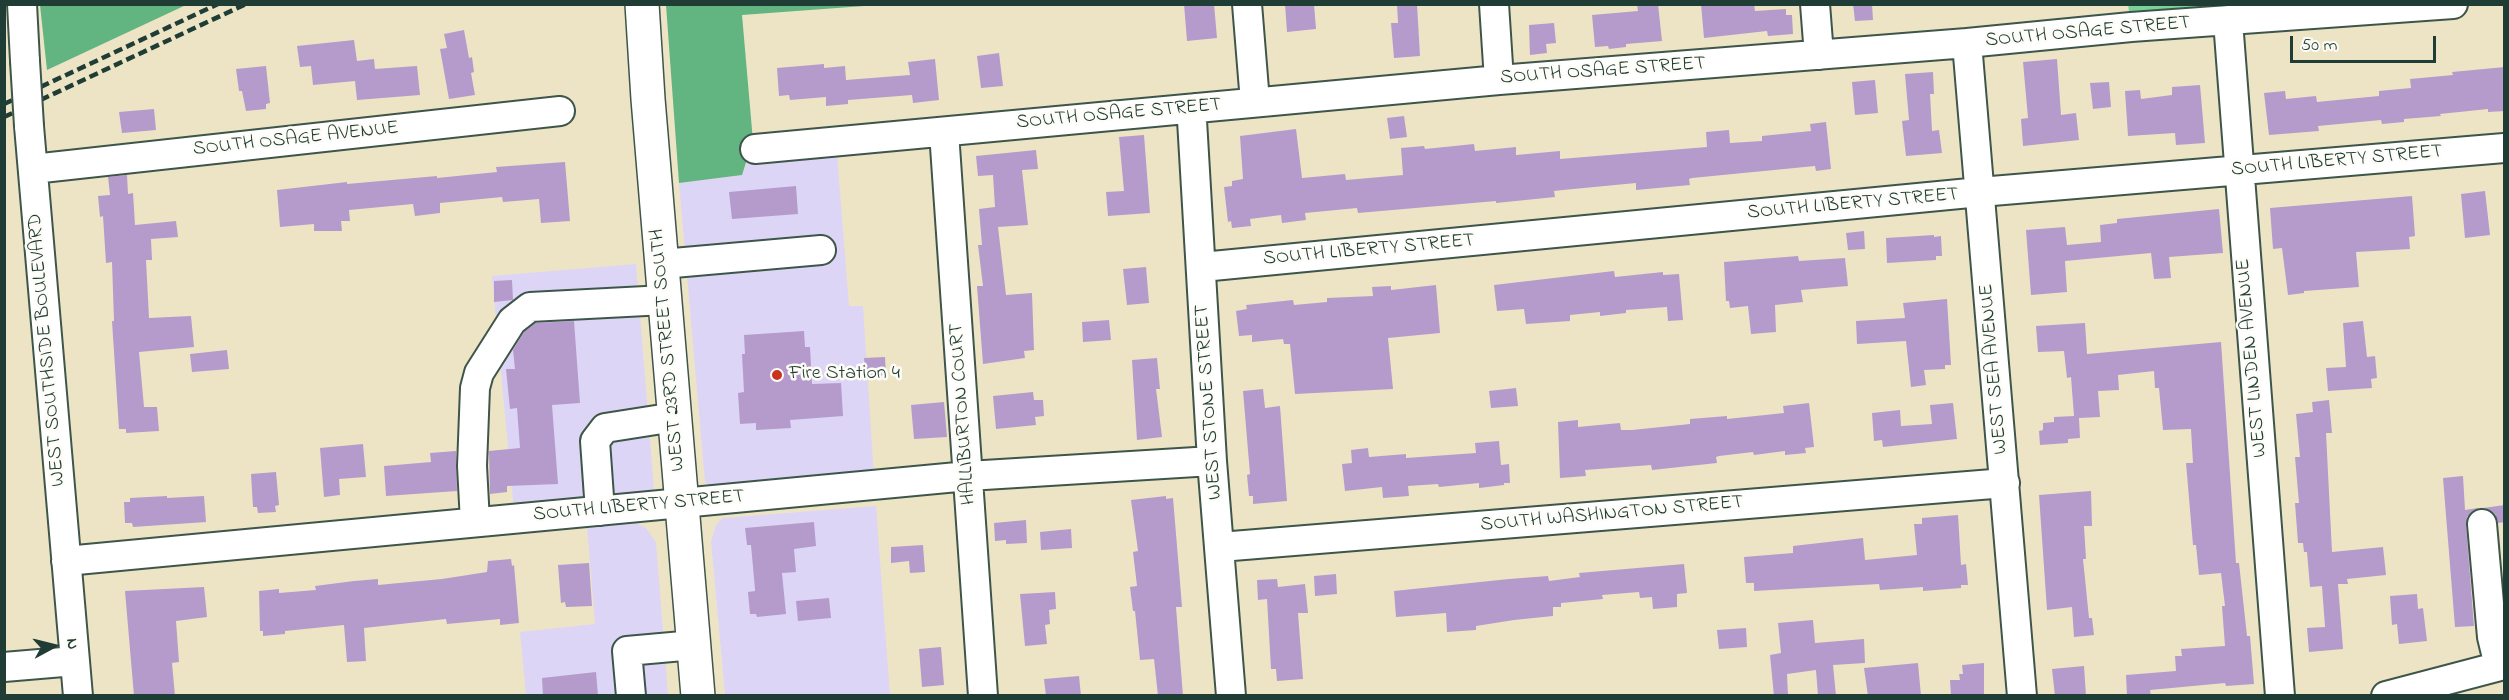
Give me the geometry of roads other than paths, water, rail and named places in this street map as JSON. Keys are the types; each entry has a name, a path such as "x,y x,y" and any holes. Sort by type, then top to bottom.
{"main road":[{"name":"WEST 23RD STREET SOUTH","path":"642,4 698,696"}],"street":[{"name":"WEST SOUTHSIDE BOULEVARD","path":"22,4 29,126 78,696"},
{"path":"1247,4 1255,102"},
{"path":"1494,4 1499,80"},
{"path":"1815,4 1819,55"},
{"name":"SOUTH OSAGE STREET","path":"755,149 1499,80 1967,43 2129,16 2228,21 2453,4"},
{"name":"WEST LINDEN AVENUE","path":"2228,21 2280,696"},
{"name":"WEST SEA AVENUE","path":"1967,43 2022,696"},
{"name":"WEST STONE STREET","path":"1195,108 1192,120 1212,460 1231,696"},
{"name":"SOUTH OSAGE AVENUE","path":"33,169 560,111"},
{"name":"HALLIBURTON COURT","path":"944,132 983,696"},
{"name":"SOUTH LIBERTY STREET","path":"1202,267 1980,192 2505,148"},
{"path":"662,264 821,250"},
{"path":"476,522 472,466 475,388 479,373 512,321 530,307 665,300"},
{"path":"600,511 595,441 605,428 675,417"},
{"name":"SOUTH LIBERTY STREET","path":"66,561 968,476 1212,460"},
{"name":"SOUTH WASHINGTON STREET","path":"1220,547 2005,483"},
{"path":"2386,696 2502,666 2492,637 2482,524"},
{"path":"631,696 627,651 694,645"},
{"path":"4,667 75,661"}],"railway":[{"path":"4,104 218,4"},
{"path":"4,117 246,4"}],"place":[{"name":"Fire Station 4","path":"777,375"}]}
